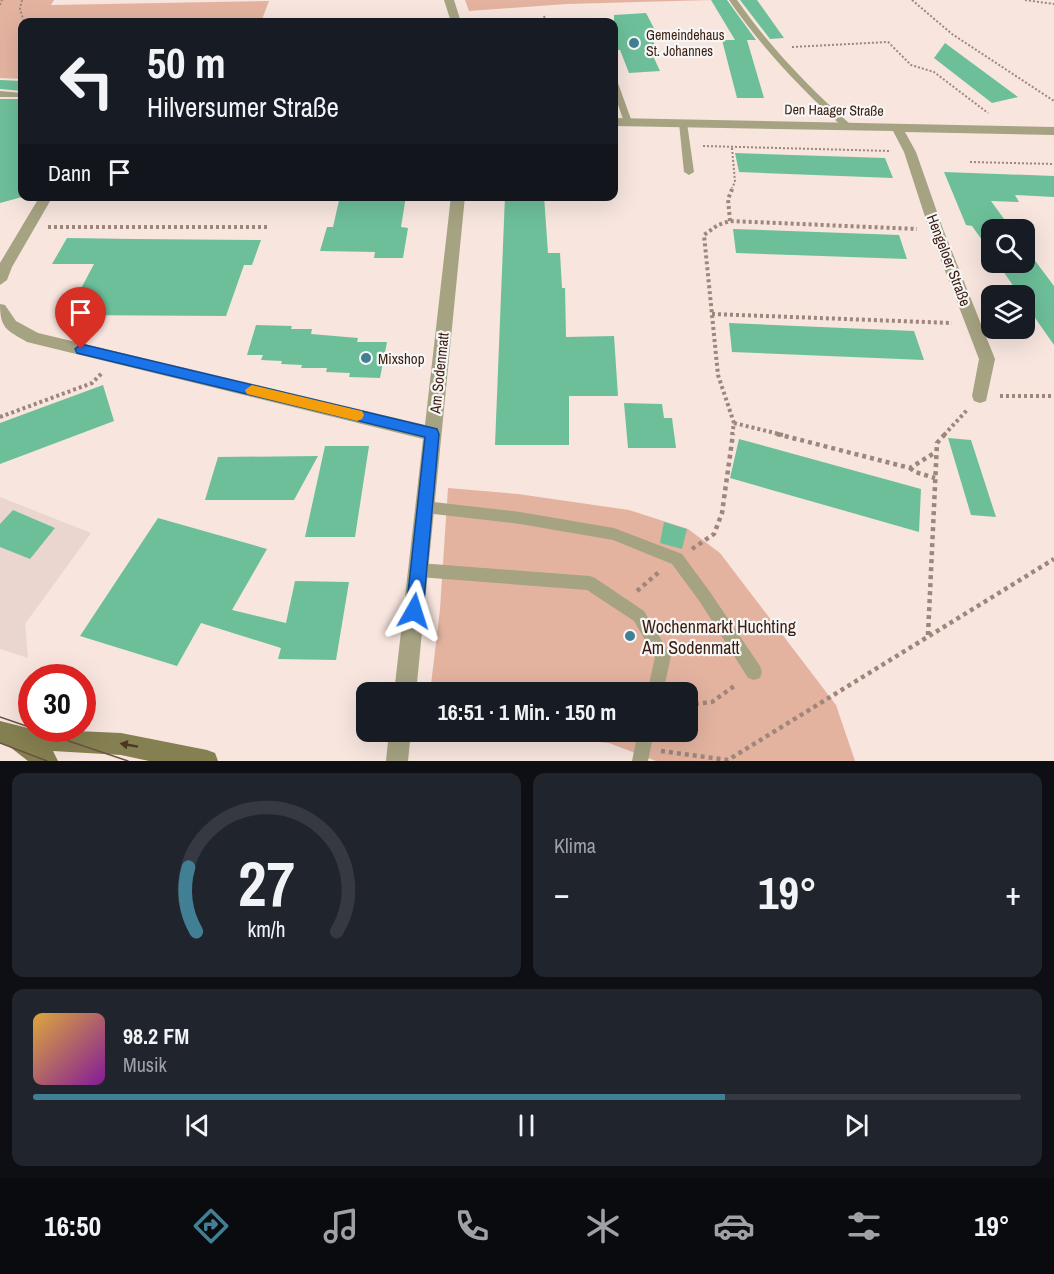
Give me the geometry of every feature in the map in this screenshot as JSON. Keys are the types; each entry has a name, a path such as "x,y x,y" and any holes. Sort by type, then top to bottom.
{"main road":[{"path":"9,735 47,761"},
{"path":"9,735 121,744 207,761"}],"street":[{"path":"449,0 455,18"},
{"name":"Den Haager Straße","path":"618,122 1054,131"},
{"name":"Hengeloer Straße","path":"896,126 910,152 936,229 987,359 980,396"},
{"path":"0,280 5,267 44,201"},
{"name":"Am Sodenmatt","path":"406,682 457,201"},
{"path":"0,309 11,325 33,338 432,434"},
{"path":"397,761 399,742"}],"lane":[{"path":"733,0 769,49 803,86 847,126"},
{"path":"0,94 18,95"},
{"path":"618,94 628,122"},
{"path":"683,123 689,172"},
{"path":"425,507 520,518 614,534 676,559 705,597 754,672"},
{"path":"419,570 590,583 639,616 663,656 657,682"}],"path":[{"path":"0,5 2,0"},
{"path":"22,0 20,9 23,18"},
{"path":"912,0 952,34 1054,101"},
{"path":"1025,0 1054,4"},
{"path":"769,49 888,42 910,65 934,72 994,118 1006,130"},
{"path":"686,146 910,152"},
{"path":"730,221 728,200 735,182 732,148"},
{"path":"970,162 1054,164"},
{"path":"621,605 676,559 714,534 722,513 734,423 718,375 704,235 718,225 730,221 936,229"},
{"path":"29,227 267,227"},
{"path":"712,314 974,324"},
{"path":"0,417 92,383 117,358"},
{"path":"928,636 937,443 980,396 1054,396"},
{"path":"734,423 909,468 935,478"},
{"path":"909,468 937,452"},
{"path":"643,747 728,760 1054,560"},
{"path":"698,704 712,702 754,672"}],"shaded area":[{"path":"0,0 54,0 51,5 269,1 263,18 18,18 18,79 0,78"},
{"path":"465,0 711,0 567,4 469,11"},
{"path":"448,488 518,494 629,510 688,529 720,553 836,705 855,761 656,761 609,743 598,742 698,742 698,682 431,682 440,609"},
{"path":"0,497 91,533 25,624 28,658 0,649"}],"building":[{"path":"711,0 727,0 756,40 747,40 764,98 737,98 722,40 735,40"},
{"path":"740,0 757,0 784,38 770,39"},
{"name":"Gemeindehaus St. Johannes","path":"646,13 657,34 650,35 661,57 654,58 660,71 629,73 620,50 618,50 618,18 614,18 614,15"},
{"path":"945,43 1018,97 992,103 934,58"},
{"path":"0,80 18,81 18,91 0,89"},
{"path":"0,99 18,99 18,198 0,203"},
{"path":"735,153 885,158 893,178 739,172"},
{"path":"944,172 1054,176 1054,197 1015,195 1019,202 991,201 1004,219 981,219 981,239 972,226 966,225"},
{"path":"339,201 405,201 401,227 408,228 403,258 374,258 375,252 320,251 327,227 333,227"},
{"path":"505,201 544,201 548,253 560,253 562,288 565,288 566,337 614,336 618,396 569,396 569,445 495,445"},
{"path":"733,229 899,235 907,259 736,253"},
{"path":"67,238 261,240 252,265 244,265 226,316 67,315 94,264 52,264"},
{"path":"1035,261 1054,286 1054,345 1035,318 1035,285 1013,285 1004,273 1035,273"},
{"path":"729,323 914,331 924,360 732,352"},
{"path":"256,325 312,329 311,334 358,338 357,342 387,342 380,378 349,377 350,373 326,372 327,368 301,368 302,365 261,360 263,355 247,355"},
{"path":"103,385 114,421 0,464 0,423"},
{"path":"624,403 662,404 664,418 672,418 676,448 628,448"},
{"path":"948,438 971,440 996,517 971,515"},
{"path":"739,439 921,489 919,532 730,478"},
{"path":"325,446 369,446 355,537 305,537"},
{"path":"318,456 294,500 205,500 218,457"},
{"path":"13,510 55,528 30,559 0,547 0,524"},
{"path":"158,518 267,549 232,610 286,623 295,581 349,582 336,660 278,659 281,648 201,623 177,666 80,636"},
{"path":"664,522 687,529 682,549 660,543"}],"tram line":[{"path":"0,717 18,723"},
{"path":"72,742 128,761"},
{"path":"0,743 47,761"}],"slow traffic":[{"path":"252,390 357,415"}],"place":[{"name":"Gemeindehaus St. Johannes","path":"634,43"},
{"name":"Mixshop","path":"366,358"},
{"name":"Wochenmarkt Huchting Am Sodenmatt","path":"630,636"}],"route":[{"path":"81,349 432,434 414,611"}]}
